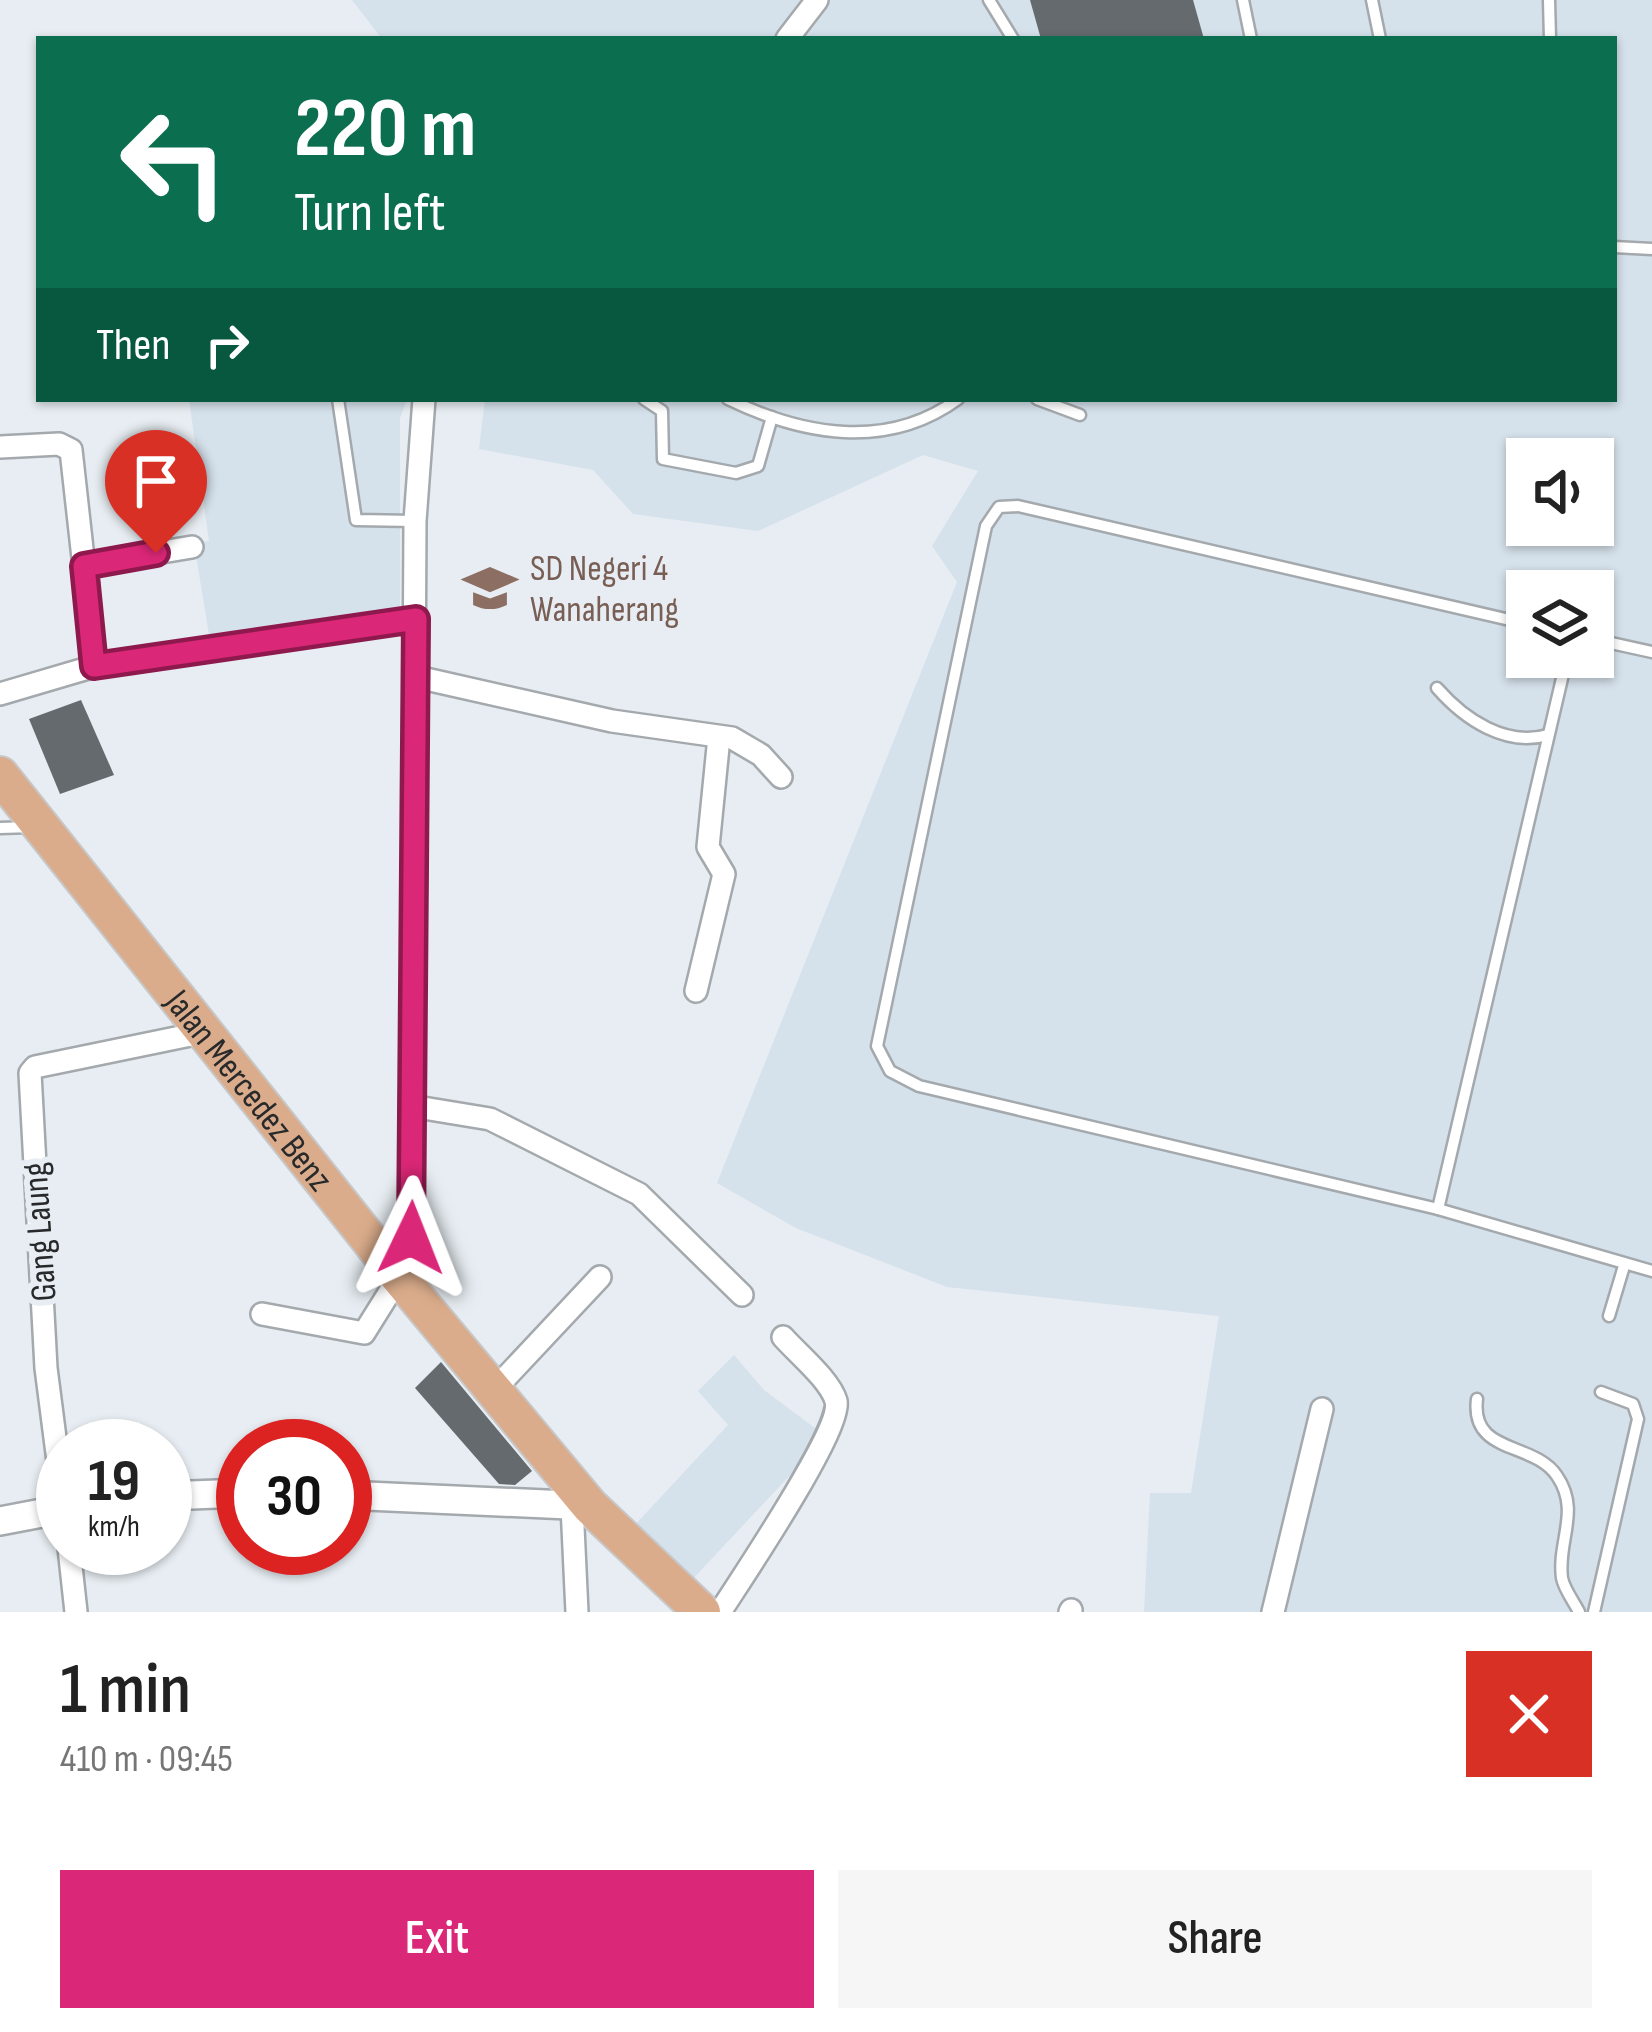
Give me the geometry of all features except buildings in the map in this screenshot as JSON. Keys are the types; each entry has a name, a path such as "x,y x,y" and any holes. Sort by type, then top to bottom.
{"main road":[{"name":"Jalan Mercedez Benz","path":"0,775 494,1390 581,1506 702,1612"}],"street":[{"path":"789,36 817,0"},
{"path":"262,1314 361,1335 399,1277 411,1238 415,521 424,402"},
{"path":"0,447 59,443 71,450 94,666"},
{"path":"84,566 192,547"},
{"path":"0,694 94,666 416,619"},
{"path":"417,676 611,722 740,741 781,777"},
{"path":"696,991 724,874 708,847 719,737"},
{"name":"Gang Laung","path":"53,1419 30,1073 35,1067 205,1032"},
{"path":"410,1106 490,1119 639,1194 742,1295"},
{"path":"494,1390 600,1277"},
{"path":"720,1612 790,1504 835,1416 834,1396 783,1337"},
{"path":"1273,1612 1322,1408"},
{"path":"372,1496 581,1506 578,1612"},
{"path":"0,1521 36,1514"},
{"path":"72,1575 76,1612"}],"lane":[{"path":"988,0 1011,36"},
{"path":"1243,0 1250,36"},
{"path":"1372,0 1379,36"},
{"path":"1550,0 1550,36"},
{"path":"1617,247 1652,249"},
{"path":"338,402 352,514 365,524 415,521"},
{"path":"648,402 662,411 663,459 736,472 758,466 772,417"},
{"path":"735,402 832,433 878,433 951,402"},
{"path":"1045,402 1080,415"},
{"path":"1506,619 1018,506 999,507 986,526 877,1025 877,1046 890,1071 919,1086 1438,1209 1652,1271"},
{"path":"1614,644 1652,652"},
{"path":"1438,1209 1563,678"},
{"path":"1437,688 1463,713 1508,737 1527,741 1548,735"},
{"path":"0,828 42,827"},
{"path":"1609,1316 1624,1266"},
{"path":"1594,1612 1638,1419 1633,1404 1601,1392"},
{"path":"1477,1399 1475,1414 1487,1438 1552,1468 1566,1489 1570,1514 1562,1578 1579,1612"}],"shaded area":[{"path":"352,0 1652,0 1652,1612 1144,1612 1150,1493 1191,1493 1219,1316 947,1287 796,1228 717,1183 957,582 932,546 978,471 923,455 758,531 633,514 593,470 479,449 485,402 1617,402 1617,36 380,36"},
{"path":"189,402 406,402 400,418 400,619 210,641 194,543 209,541"},
{"path":"734,1355 764,1390 815,1428 794,1471 689,1583 632,1528 728,1425 698,1391"}],"place":[{"name":"SD Negeri 4 Wanaherang","path":"490,588"}],"route":[{"path":"156,553 84,566 94,666 416,619 411,1238"}]}
